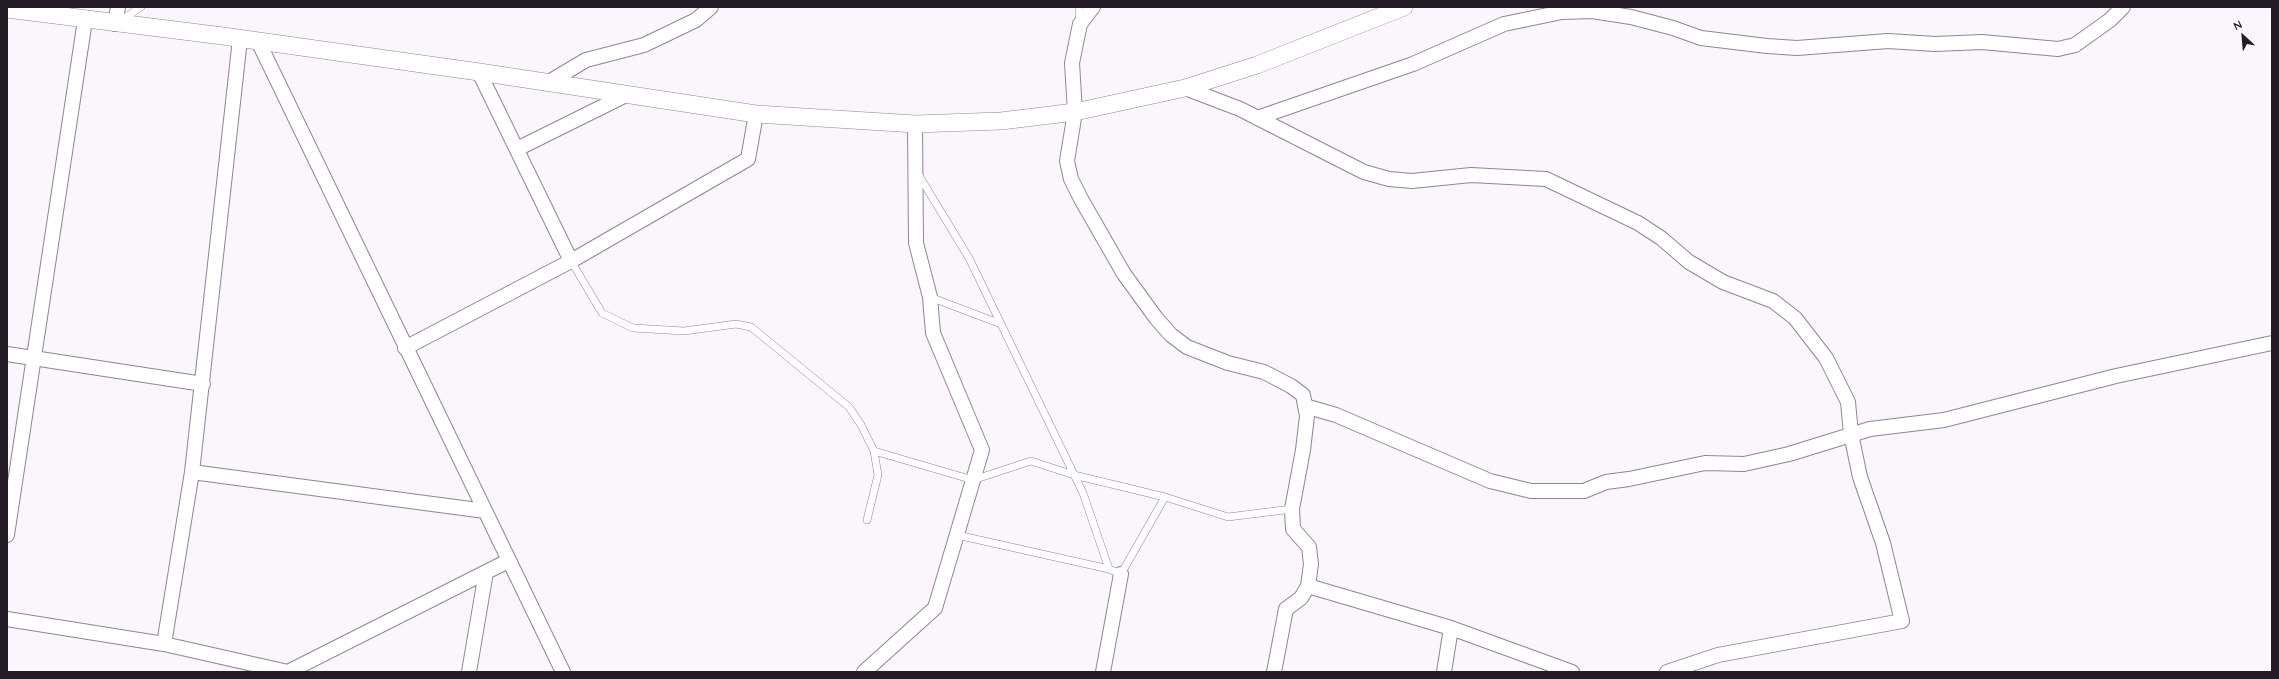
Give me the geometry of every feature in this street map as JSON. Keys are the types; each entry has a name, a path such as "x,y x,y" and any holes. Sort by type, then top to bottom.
{"street":[{"path":"115,24 118,7"},
{"path":"549,82 586,60 644,45 696,20 711,7"},
{"path":"1093,7 1080,24 1072,63 1075,112 1067,161 1071,179 1124,274 1156,318 1171,335 1187,347 1228,364 1264,372 1291,386 1303,395 1306,416 1303,450 1292,509 1293,530 1309,547 1311,564 1308,586 1301,598 1286,609 1274,672"},
{"path":"7,10 258,41 549,82 756,114 915,124 1001,121 1075,112 1184,88 1257,65 1404,7"},
{"path":"1257,118 1413,64 1504,24 1562,12 1592,11 1631,17 1673,28 1701,38 1767,46 1797,48 1888,41 1935,44 1982,42 2058,49 2075,45 2110,20 2122,7"},
{"path":"7,530 32,358 85,20"},
{"path":"164,644 192,472 203,384 240,39"},
{"path":"258,41 405,348 563,672"},
{"path":"479,72 571,261"},
{"path":"1184,88 1240,109 1364,172 1389,179 1412,181 1471,176 1546,178 1638,223 1661,238 1689,262 1723,282 1773,301 1795,318 1826,358 1848,402 1851,434 1860,477 1882,543 1902,620 1718,655 1667,672"},
{"path":"516,149 628,94"},
{"path":"405,348 571,261 748,158 756,114"},
{"path":"864,672 935,608 982,450 932,332 930,297 916,243 915,124"},
{"path":"1305,406 1336,416 1490,481 1531,491 1584,491 1606,482 1629,479 1705,463 1744,464 1789,454 1851,434 1889,426 1944,420 2116,376 2272,343"},
{"path":"7,354 203,384"},
{"path":"192,472 485,512"},
{"path":"7,619 164,644 288,672 508,560"},
{"path":"1103,672 1115,571"},
{"path":"469,672 486,572"},
{"path":"1308,586 1451,628 1572,672"},
{"path":"1444,672 1451,628"}],"lane":[{"path":"115,24 141,7"},
{"path":"1079,7 1080,24"},
{"path":"915,169 969,258 1083,493 1115,571"},
{"path":"571,261 602,312 633,328 684,331 736,324 751,327 849,407 861,425 874,451 878,475 867,520"},
{"path":"930,297 1001,324"},
{"path":"874,451 973,480 1031,461 1074,475 1165,497 1228,517 1292,509"},
{"path":"1115,571 1165,497"},
{"path":"957,535 1115,571"}]}
